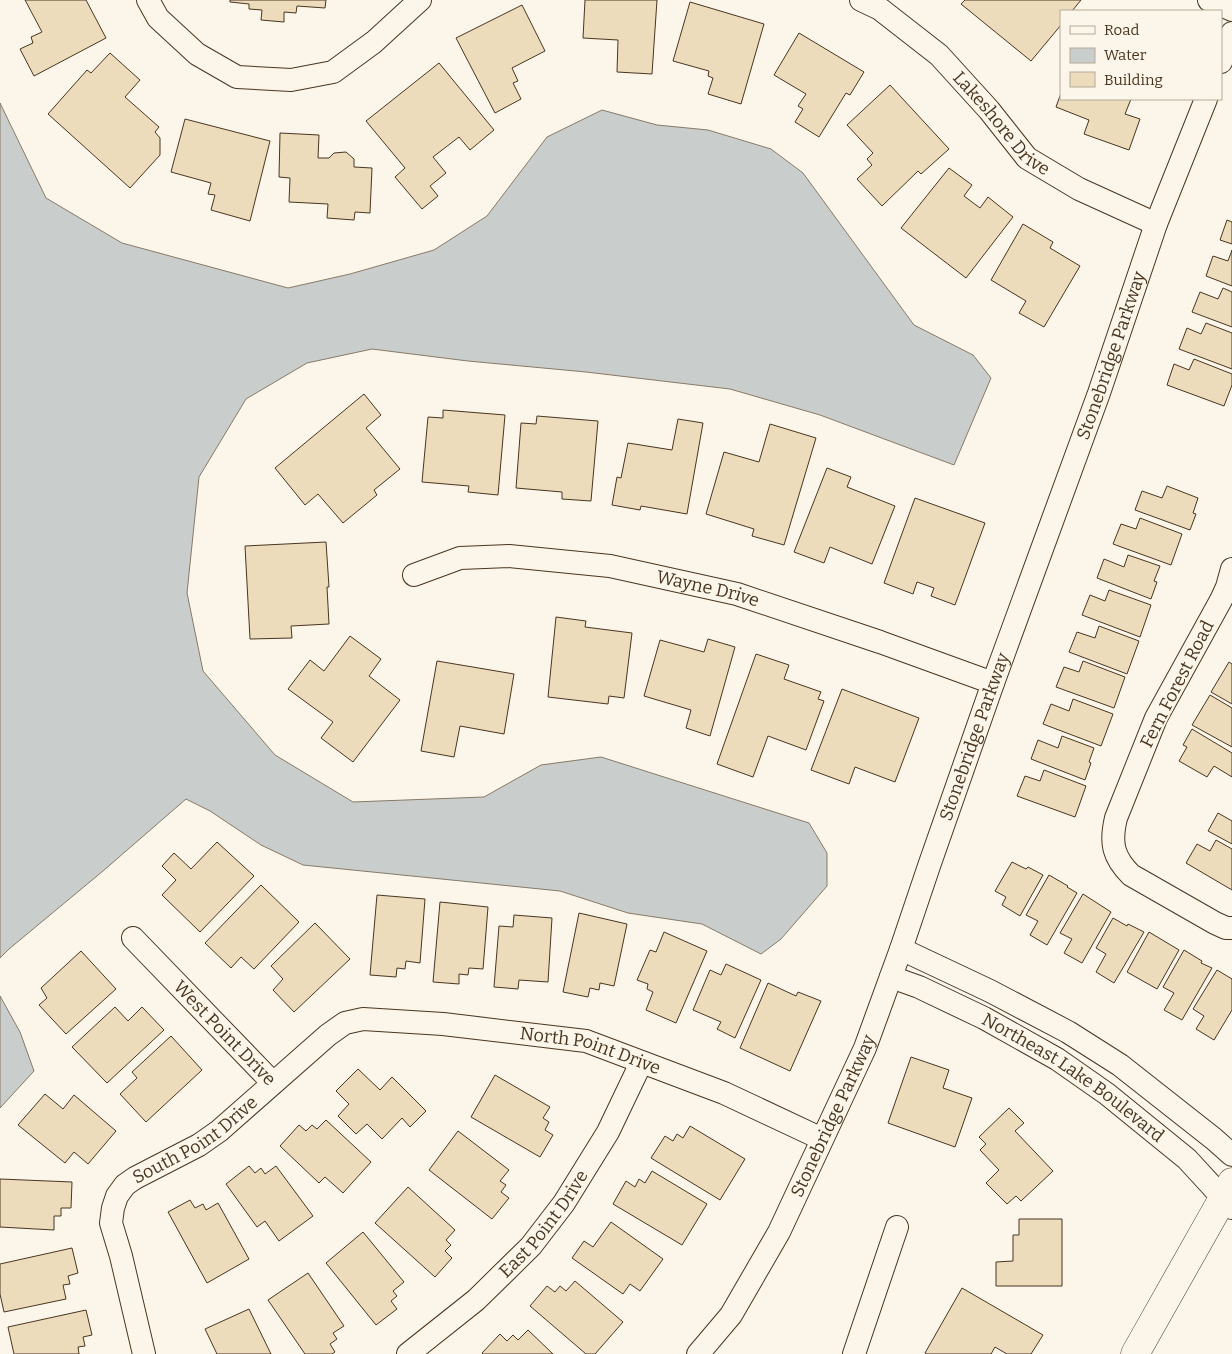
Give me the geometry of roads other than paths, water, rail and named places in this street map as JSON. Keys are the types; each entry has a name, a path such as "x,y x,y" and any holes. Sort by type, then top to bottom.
{"street":[{"path":"148,0 158,18 197,54 238,77 291,80 333,72 374,42 420,0"},
{"name":"Lakeshore Drive","path":"861,0 880,9 939,55 989,110 1027,158 1079,189 1156,224"},
{"path":"1209,0 1232,10"},
{"path":"1222,59 1232,33"},
{"name":"Stonebridge Parkway","path":"698,1354 731,1315 779,1232 865,1048 902,948 932,856 993,683 1099,393 1156,224 1206,100"},
{"name":"Wayne Drive","path":"414,576 460,558 470,557 509,556 610,566 736,594 871,639 993,683"},
{"name":"Fern Forest Road","path":"1232,569 1221,600 1169,693 1149,734 1116,818 1113,832 1116,856 1131,875 1214,923 1226,928 1232,928"},
{"name":"West Point Drive","path":"133,938 273,1083 328,1035 345,1023"},
{"name":"Northeast Lake Boulevard","path":"902,948 1068,1032 1120,1065 1232,1155"},
{"name":"Northeast Lake Boulevard","path":"891,977 919,987 984,1018 1057,1059 1107,1094 1229,1196"},
{"name":"North Point Drive","path":"345,1023 362,1019 443,1024 586,1042 724,1093 822,1139"},
{"name":"East Point Drive","path":"408,1354 476,1300 531,1246 564,1203 608,1132 641,1062"},
{"name":"South Point Drive","path":"144,1354 121,1256 111,1223 117,1196 124,1185 135,1178 199,1145 273,1083"},
{"path":"1135,1354 1229,1196"},
{"path":"854,1354 897,1227"}],"water":[{"path":"0,103 46,198 122,243 288,288 350,274 434,250 487,216 547,137 602,110 657,125 708,130 771,149 803,173 914,325 973,355 991,378 954,465 820,415 730,389 372,349 307,363 246,399 199,477 187,593 203,671 275,755 353,802 484,797 541,765 601,757 809,823 827,853 827,886 781,939 761,954 702,924 628,913 560,891 303,865 261,845 210,811 186,799 0,958"},
{"path":"0,996 20,1032 34,1071 0,1108"}]}
